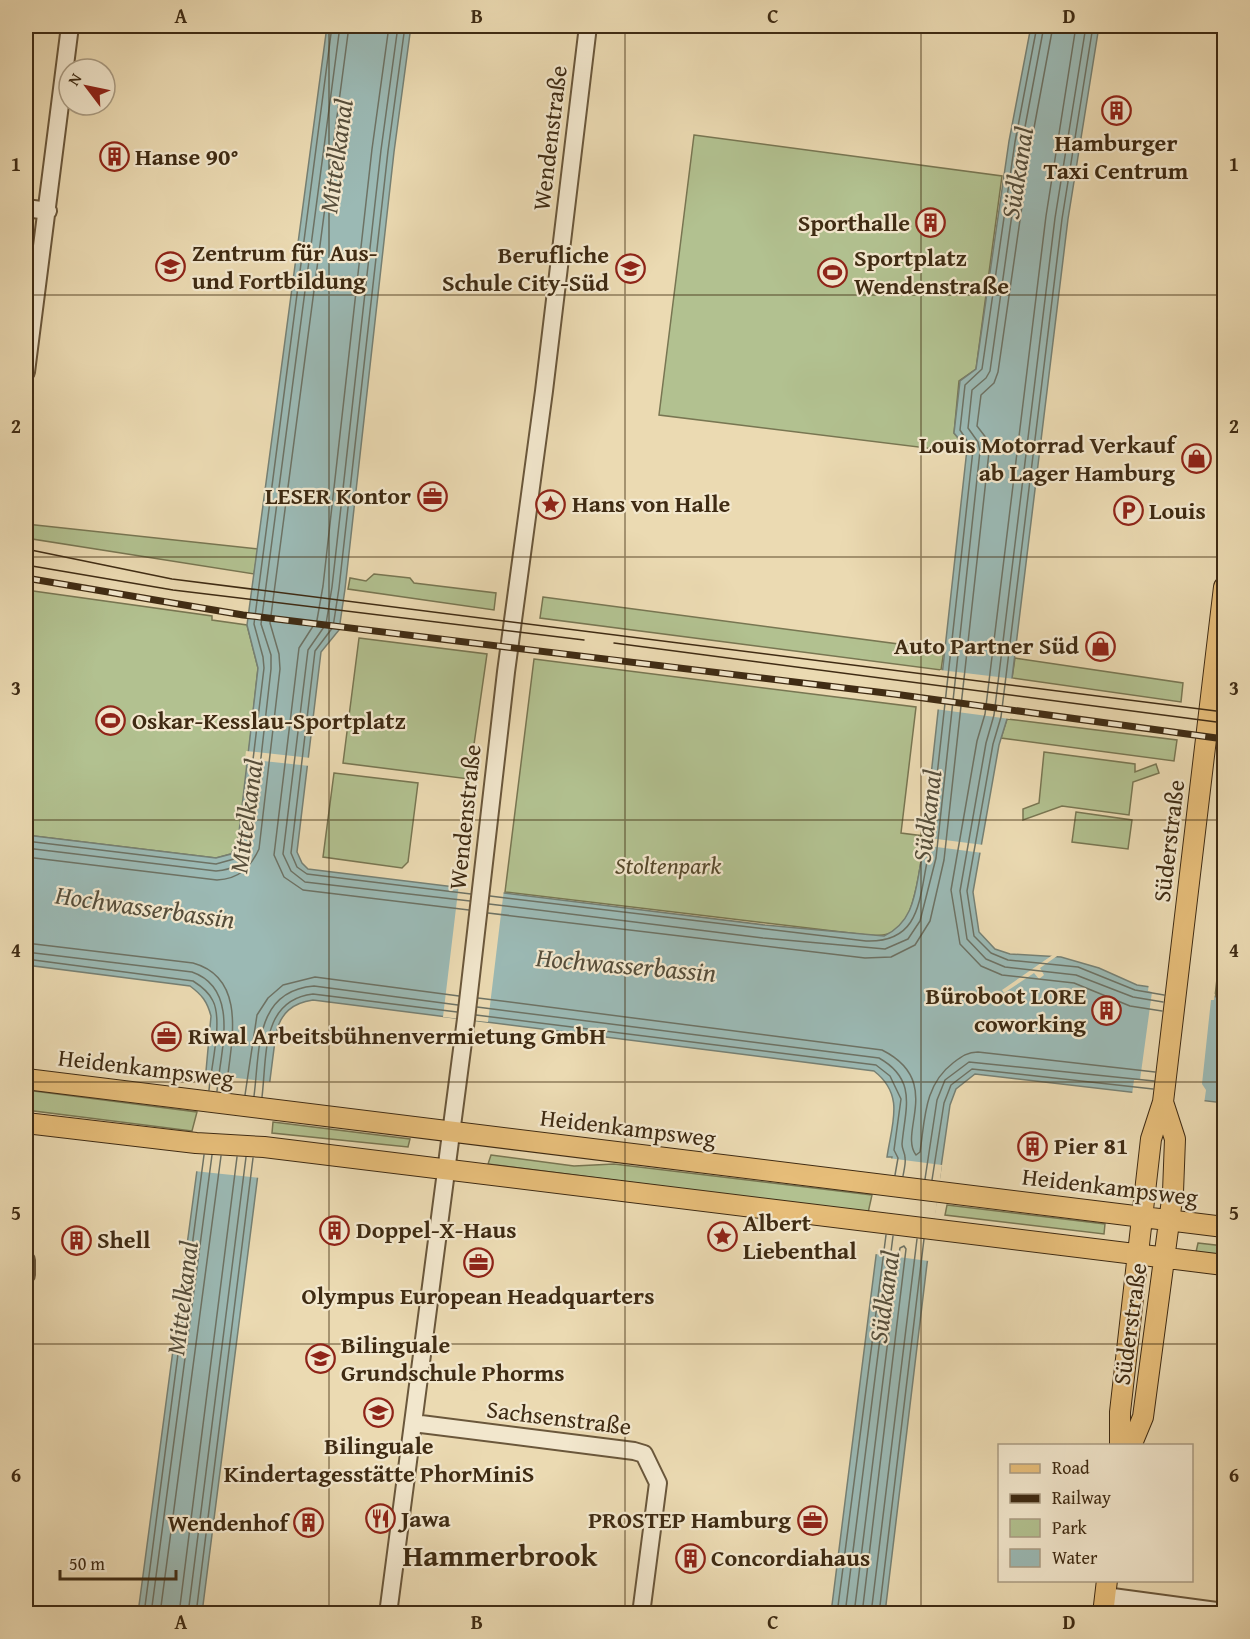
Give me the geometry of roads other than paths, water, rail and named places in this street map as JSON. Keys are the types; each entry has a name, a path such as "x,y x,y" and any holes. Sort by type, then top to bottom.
{"main road":[{"name":"Süderstraße","path":"1120,1444 1120,1412 1151,1139 1163,1102 1224,587"},
{"name":"Heidenkampsweg","path":"26,1079 1224,1227"},
{"name":"Süderstraße","path":"1132,1444 1143,1417 1170,1220 1175,1139 1163,1102"},
{"path":"26,1123 196,1143 264,1147 1224,1265"}],"street":[{"path":"26,372 70,26"},
{"name":"Wendenstraße","path":"388,1614 466,1019 506,672 544,392 588,26"},
{"path":"26,208 48,211"},
{"path":"26,1260 26,1275"},
{"name":"Sachsenstraße","path":"413,1423 644,1454 658,1483 641,1614"},
{"path":"1105,1597 1224,1612"}],"water":[{"path":"327,26 411,26 394,152 345,589 339,630 321,652 297,852 302,863 308,869 765,925 884,936 895,930 908,913 922,857 967,449 954,433 960,381 976,369 1009,141 1031,26 1099,26 1068,219 1007,719 999,745 973,892 979,932 995,949 1010,954 1061,957 1099,968 1137,985 1224,998 1224,1103 975,1074 956,1089 950,1105 927,1264 885,1613 831,1613 876,1256 892,1157 887,1157 893,1121 893,1100 884,1080 874,1071 313,1000 293,1006 288,1010 276,1033 202,1613 138,1613 197,1170 211,1016 204,999 190,986 26,965 26,835 216,858 231,854 238,841 258,668 247,625"}],"tram line":[{"path":"26,549 172,579 1224,712"},
{"path":"26,565 173,590 584,640"},
{"path":"614,643 1224,723"}],"railway":[{"path":"26,578 243,615 894,694 1224,739"}],"place":[{"name":"Hamburger Taxi Centrum","path":"1116,110"},
{"name":"Hanse 90°","path":"114,157"},
{"name":"Sporthalle","path":"931,223"},
{"name":"Zentrum für Aus- und Fortbildung","path":"171,267"},
{"name":"Berufliche Schule City-Süd","path":"630,269"},
{"name":"Sportplatz Wendenstraße","path":"833,272"},
{"name":"Louis Motorrad Verkauf ab Lager Hamburg","path":"1196,459"},
{"name":"LESER Kontor","path":"432,496"},
{"name":"Hans von Halle","path":"551,504"},
{"name":"Louis","path":"1128,511"},
{"name":"Auto Partner Süd","path":"1100,646"},
{"name":"Oskar-Kesslau-Sportplatz","path":"111,721"},
{"name":"Büroboot LORE coworking","path":"1107,1010"},
{"name":"Riwal Arbeitsbühnenvermietung GmbH","path":"167,1036"},
{"name":"Pier 81","path":"1033,1146"},
{"name":"Doppel-X-Haus","path":"335,1230"},
{"name":"Albert Liebenthal","path":"722,1237"},
{"name":"Shell","path":"76,1240"},
{"name":"Olympus European Headquarters","path":"478,1263"},
{"name":"Bilinguale Grundschule Phorms","path":"320,1359"},
{"name":"Bilinguale Kindertagesstätte PhorMiniS","path":"379,1413"},
{"name":"Jawa","path":"380,1519"},
{"name":"PROSTEP Hamburg","path":"812,1520"},
{"name":"Wendenhof","path":"309,1523"},
{"name":"Concordiahaus","path":"690,1558"}],"district":[{"name":"Hammerbrook","path":"500,1556"}],"water label":[{"name":"Mittelkanal","path":"336,156"},
{"name":"Südkanal","path":"1017,173"},
{"name":"Mittelkanal","path":"246,816"},
{"name":"Südkanal","path":"927,816"},
{"name":"Hochwasserbassin","path":"145,907"},
{"name":"Hochwasserbassin","path":"626,965"},
{"name":"Südkanal","path":"884,1297"},
{"name":"Mittelkanal","path":"182,1298"}],"park label":[{"name":"Stoltenpark","path":"668,866"}]}
